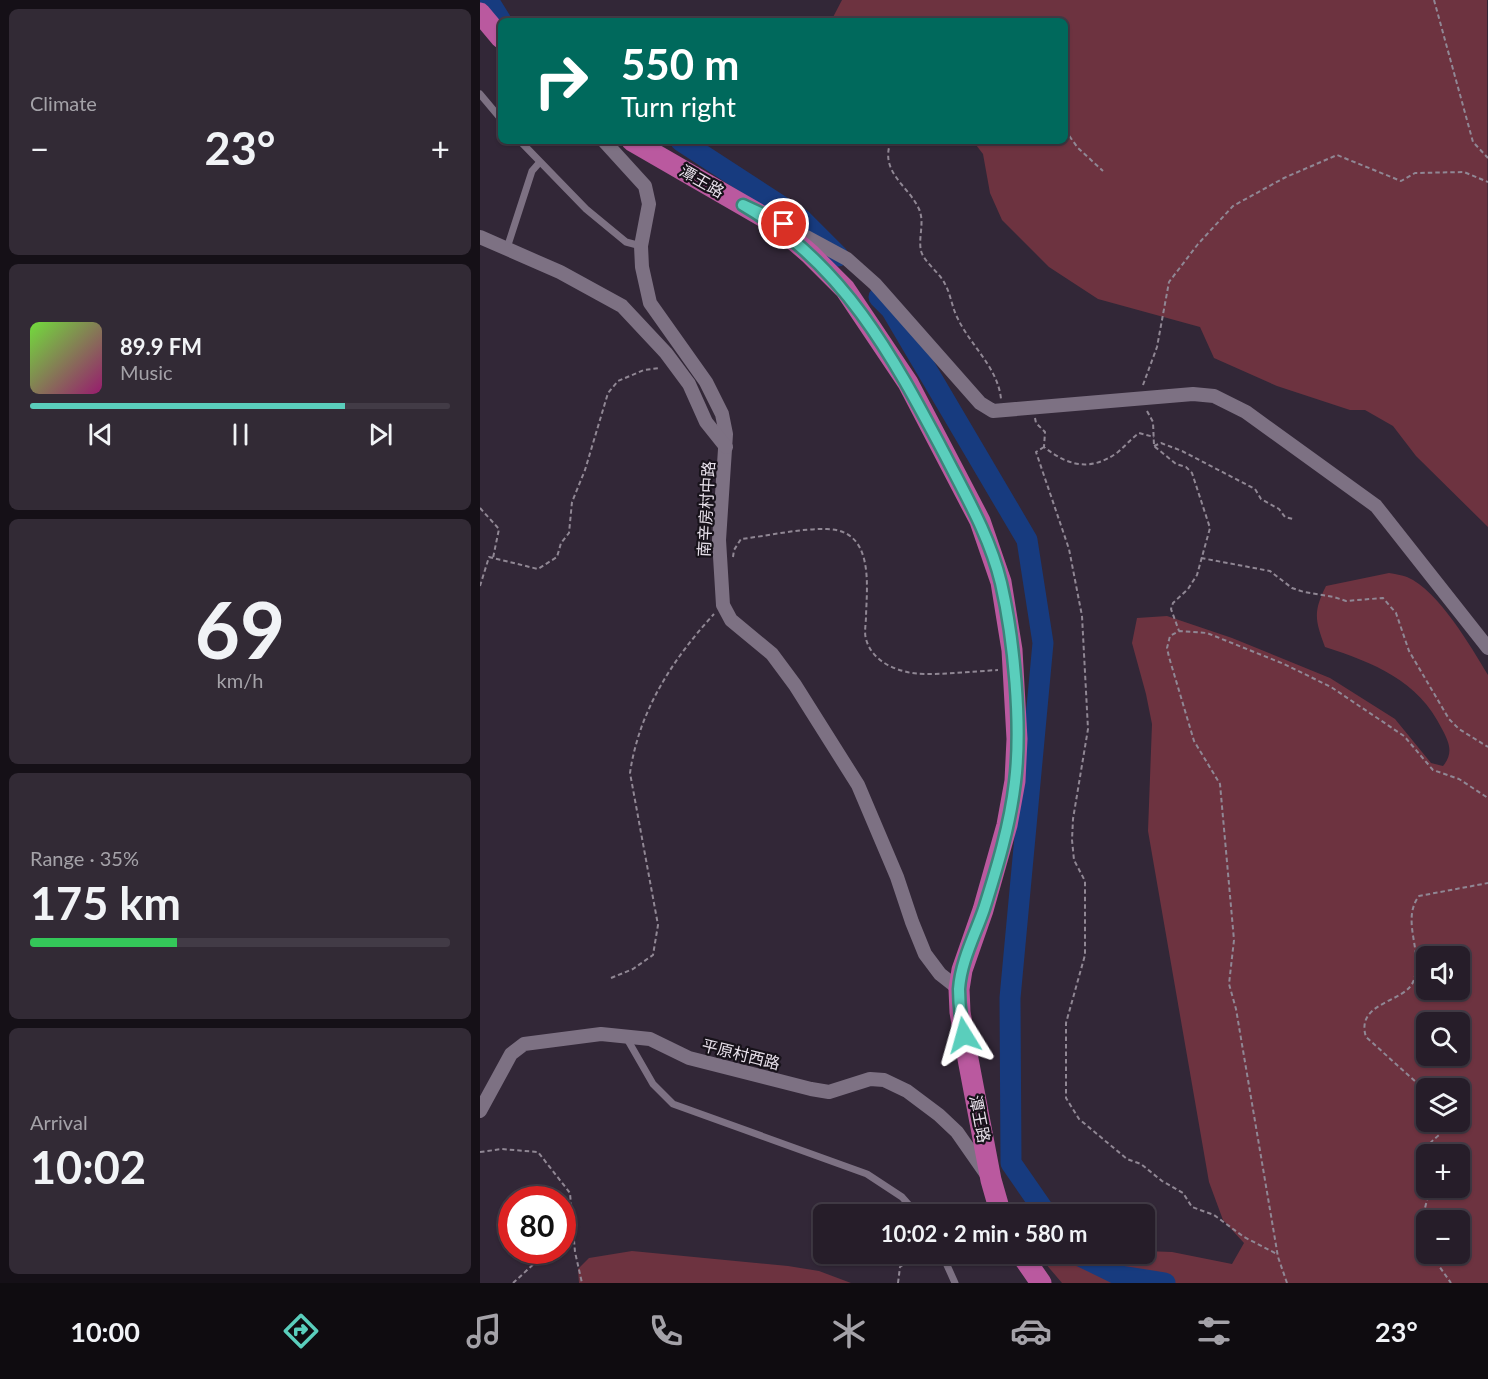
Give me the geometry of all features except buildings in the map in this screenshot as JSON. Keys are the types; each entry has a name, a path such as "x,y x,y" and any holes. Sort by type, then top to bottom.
{"highway":[{"path":"480,13 498,34"},
{"name":"潭王路","path":"637,144 774,223 844,289 908,383 980,521 1000,582 1013,669 1017,739 1015,781 1007,825 983,910 962,970 959,989 960,1012 968,1059 991,1180 998,1204"},
{"path":"1028,1264 1041,1283"}],"street":[{"name":"南辛房村中路","path":"607,144 645,186 649,204 642,246 642,267 650,303 706,382 722,414 726,447 719,540 723,605"},
{"path":"743,205 804,234 848,259 918,330 980,404 993,411 1193,394 1215,396 1246,412 1376,506 1488,648"},
{"path":"480,237 560,272 622,306 689,384 706,422 726,447"},
{"path":"723,605 731,620 759,642 778,662 858,785 897,877 925,954 940,974 959,989"},
{"name":"平原村西路","path":"480,1111 511,1054 524,1044 601,1034 625,1035 650,1039 697,1060 830,1092 870,1079 884,1080 907,1091 939,1115 957,1132 991,1180"}],"lane":[{"path":"480,94 498,115"},
{"path":"523,144 586,209 626,242 642,246"},
{"path":"507,248 532,171 539,163"},
{"path":"625,1035 652,1084 673,1104 867,1174 902,1197 908,1204"},
{"path":"946,1264 955,1283"}],"path":[{"path":"1434,0 1473,142 1488,158"},
{"path":"1068,134 1078,148 1103,171"},
{"path":"890,144 887,152 892,170 919,209 922,221 921,252 946,284 957,317 996,376 1002,411"},
{"path":"1154,446 1153,422 1138,400 1157,347 1168,282 1233,206 1284,178 1337,155 1401,181 1414,173 1464,172 1488,182"},
{"path":"480,586 489,557 538,569 557,557 561,543 569,533 572,501 585,470 608,393 618,381 644,370 675,366"},
{"path":"1035,409 1036,423 1045,432 1044,447"},
{"path":"1044,447 1061,460 1082,465 1110,457 1139,433 1154,437"},
{"path":"1154,446 1161,443 1255,489 1261,499 1279,509 1285,517 1293,519"},
{"path":"1154,446 1176,464 1186,467 1192,473 1210,528 1194,580 1173,603 1172,609 1179,631"},
{"path":"1044,447 1036,452 1069,549 1082,616 1088,729 1073,819 1072,840 1074,860 1085,881 1085,955 1066,1023 1066,1098 1079,1119 1127,1160 1142,1164 1162,1181 1183,1193 1192,1207 1214,1215 1244,1238 1277,1254"},
{"path":"480,508 499,529 493,558"},
{"path":"733,559 734,550 741,539 828,529 845,532 858,541 866,562 868,576 865,638 873,653 886,665 909,673 1013,669"},
{"path":"1201,558 1270,571 1292,588 1304,592 1347,601 1383,598 1396,613 1409,651 1449,719 1459,729 1488,747"},
{"path":"611,978 633,969 653,955 658,925 630,773 632,760 656,693 677,657 723,605"},
{"path":"1287,1283 1277,1254 1237,1017 1229,984 1234,940 1220,784 1194,741 1169,657 1167,648 1170,636 1179,631 1207,633 1284,664 1331,687 1404,736 1433,770 1459,779 1488,798"},
{"path":"1416,1082 1366,1037 1364,1028 1366,1019 1379,1006 1411,988 1415,979 1418,963 1411,912 1413,903 1419,896 1488,883"},
{"path":"1428,1144 1442,1132"},
{"path":"480,1152 502,1149 538,1152 565,1186"},
{"path":"576,1256 582,1283"},
{"path":"513,1283 534,1264"},
{"path":"898,1283 900,1267 905,1264"},
{"path":"1438,1264 1451,1283"}],"shaded area":[{"path":"842,0 1487,0 1488,527 1416,456 1393,426 1365,410 1350,410 1277,386 1214,358 1200,327 1098,299 1049,267 1002,220 990,193 983,154 975,144 1068,144 1068,18 833,18"},
{"path":"1389,573 1407,577 1431,594 1442,607 1488,675 1488,1283 1062,1283 1046,1264 1155,1264 1155,1251 1172,1252 1232,1264 1244,1243 1223,1220 1209,1182 1148,831 1152,724 1132,643 1137,618 1167,616 1232,638 1330,678 1395,719 1431,763 1443,766 1448,757 1448,743 1442,729 1432,712 1407,686 1377,667 1325,647 1317,623 1319,603 1326,586"},
{"path":"632,1251 788,1266 819,1271 851,1283 579,1283 578,1269 589,1258"}],"waterway":[{"path":"488,0 499,18"},
{"path":"686,144 801,219 838,256"},
{"path":"879,297 891,309 1027,540 1043,643 1010,998 1011,1163 1039,1204"},
{"path":"1096,1264 1121,1276 1165,1283"}],"route":[{"path":"784,224 743,205 774,223 810,254 844,289 908,383 980,521 1000,582 1012,650 1017,739 1015,781 1007,825 983,910 962,970 959,989 964,1035"}]}
